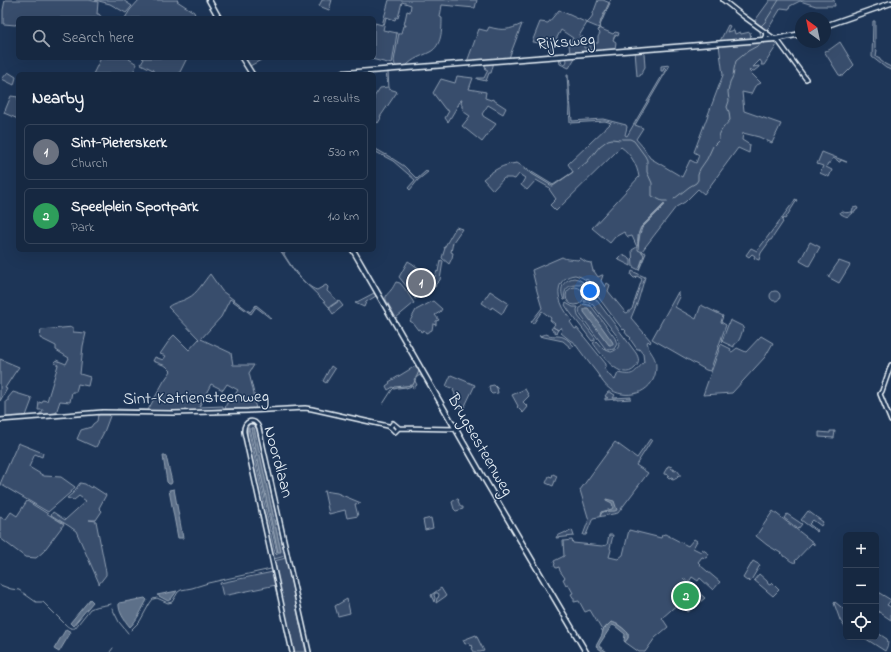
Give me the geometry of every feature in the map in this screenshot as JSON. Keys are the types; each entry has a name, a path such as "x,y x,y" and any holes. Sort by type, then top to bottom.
{"main road":[{"path":"209,0 219,16"},
{"path":"831,24 891,3"},
{"path":"764,40 766,33"},
{"name":"Rijksweg","path":"357,72 764,40 795,35"},
{"path":"243,60 251,72"},
{"name":"Brugsesteenweg","path":"354,252 586,652"}],"street":[{"path":"723,0 742,16 775,39 806,79"},
{"path":"891,365 880,394 891,421"},
{"name":"Sint-Katriensteenweg","path":"0,420 102,412 174,413 312,408 390,427"},
{"name":"Noordlaan","path":"292,652 244,432 244,425 249,422 258,424 260,431 308,652"},
{"path":"399,428 395,432 390,427 393,423 399,428 456,429"}],"shaded area":[{"path":"5,0 89,0 98,2 97,14 100,16 16,16 15,25 3,24"},
{"path":"95,0 123,0 132,6 126,13 110,4"},
{"path":"139,0 178,0 177,1 194,12 197,16 126,16"},
{"path":"322,0 332,0 329,10 319,6"},
{"path":"389,0 477,0 475,8 442,5 440,17 442,18 441,32 437,46 430,52 414,59 406,66 397,67 394,61 399,33 401,33 403,26 406,26 404,25 407,11 410,12 411,5 402,2 398,18 396,17 395,20 386,17 383,30 397,33 392,64 375,60 376,23 382,25"},
{"path":"598,0 603,0 610,3 599,28 587,23 591,19"},
{"path":"770,0 834,0 835,6 816,6 800,1 790,6 789,9 781,8 767,31 754,22"},
{"path":"559,10 587,23 579,36 583,37 581,40 584,42 584,48 588,48 588,52 570,53 569,45 573,38 561,30 552,47 553,55 549,55 548,44 532,42 540,22 548,23"},
{"path":"873,21 875,21 876,56 891,67 891,70 872,57"},
{"path":"522,24 509,58 467,62 479,29 487,31 489,27 506,29"},
{"path":"728,25 730,26 727,32 734,30 735,34 740,32 741,34 750,32 751,39 720,41"},
{"path":"599,28 613,34 615,32 619,33 618,36 615,35 613,40 616,42 615,50 591,52 590,43 598,43 600,33 598,31"},
{"path":"774,41 777,45 764,65 761,65 762,63 760,60 753,67 759,67 754,71 749,71 761,83 755,86 751,94 742,92 744,111 781,124 772,143 759,137 743,133 742,140 750,145 749,153 738,148 704,194 698,189 685,202 676,207 642,251 646,253 639,270 633,267 632,250 637,247 632,236 628,237 624,232 615,237 610,243 592,228 639,177 633,160 621,147 556,211 550,205 556,199 549,189 550,188 536,180 527,190 521,185 525,178 519,174 515,179 504,178 493,190 483,179 499,168 517,163 553,185 573,172 568,164 611,123 605,121 570,123 567,75 572,121 603,119 626,125 625,135 627,136 666,69 664,67 663,71 661,71 661,66 670,65 635,125 643,128 636,139 650,158 682,177 690,160 696,163 699,155 694,152 723,75 719,45","holes":["664,204 665,205 642,228 638,246 638,236 641,227"]},
{"path":"840,42 854,65 843,76 839,75 824,51 829,50"},
{"path":"635,51 645,51 645,67 640,76 637,76"},
{"path":"566,56 576,56 569,68 560,64 559,57 565,65 567,61"},
{"path":"100,60 131,60 137,64 133,72 94,72"},
{"path":"143,60 186,60 180,72 153,72 153,70 141,64"},
{"path":"246,60 261,60 250,66"},
{"path":"494,62 491,73 489,73 486,81 477,79 484,78 488,70 486,70 485,65 480,65 479,63"},
{"path":"386,71 388,71 389,89 397,92 380,117 381,118 378,123 376,122 376,94 380,88 388,87"},
{"path":"8,72 16,77 14,85 2,79"},
{"path":"457,76 473,78 469,89 486,92 485,98 492,99 506,108 503,114 488,105 482,114 496,124 482,142 462,126 470,116 464,112 461,103 462,100 448,122 445,118 449,111 445,109 433,93 441,79 455,83"},
{"path":"11,96 16,97 16,118 4,113"},
{"path":"376,149 404,166 417,179 426,171 428,172 418,180 410,190 408,188 415,180 393,161 376,152"},
{"path":"822,152 847,162 841,160 839,162 833,158 826,167 832,170 829,177 820,173 823,166 817,164"},
{"path":"795,199 797,200 785,219 783,218 783,222 771,240 768,241 769,242 761,253 759,260 754,258 755,256 752,254 749,257 746,255 751,248 757,251"},
{"path":"857,207 858,209 855,212 852,212 853,208"},
{"path":"842,211 846,213 853,213 849,216 845,216 840,212"},
{"path":"456,227 462,229 453,242 451,252 453,253 449,264 442,258 444,248"},
{"path":"810,242 820,247 809,266 800,261"},
{"path":"281,252 286,252 284,254 294,269 308,285 317,290 326,285 328,287 327,291 338,301 329,307 296,274"},
{"path":"622,254 631,260 631,266 617,259"},
{"path":"562,257 578,260 580,258 591,263 593,271 598,277 603,275 601,281 605,287 607,283 610,285 608,291 627,313 632,309 642,279 637,276 634,278 631,275 632,271 645,277 631,318 651,341 650,343 648,341 647,343 655,358 656,364 655,375 652,382 641,392 634,394 618,393 611,390 603,382 573,341 561,333 561,327 556,333 551,329 555,324 550,320 551,318 542,311 533,324 531,322 542,308 532,270","holes":["575,275 586,280 587,279 590,283 589,285 623,330 624,329 626,331 625,332 631,338 630,339 637,349 639,349 643,354 644,362 634,373 618,373 615,380 604,368 606,367 606,364 577,328 575,329 570,322 572,320 567,314 560,300 559,290 562,282 569,276"]},
{"path":"441,260 443,261 440,280 435,285 436,286 415,299 412,292 415,290 418,292 424,286 427,290 429,289 426,285 433,282 437,271 438,272"},
{"path":"408,261 427,273 423,276 422,273 420,273 420,278 410,280 411,284 407,287 399,277"},
{"path":"839,261 850,265 839,283 828,277"},
{"path":"210,274 222,291 250,312 256,305 271,317 270,318 256,307 251,314 230,299 221,317 201,339 231,353 233,365 254,365 249,373 256,408 225,409 229,400 232,399 238,390 227,384 223,390 211,384 199,407 223,406 223,409 167,412 116,411 117,409 148,410 171,371 166,366 153,361 155,357 163,360 166,356 160,354 174,335 189,350 199,339 168,307 191,296"},
{"path":"574,278 583,282 580,285 569,286 566,290 564,300 562,289 564,283"},
{"path":"396,282 400,283 414,303 396,318 386,300 386,297"},
{"path":"575,287 581,290 584,296 581,302 575,305 569,302 566,296 569,290"},
{"path":"587,287 637,355 638,364 629,372 624,372 611,365 593,343 596,341 603,349 611,352 616,350 619,344 617,336 593,305 589,302 584,302 587,296"},
{"path":"490,291 508,303 502,314 492,307 491,309 482,303"},
{"path":"773,291 777,291 779,292 779,300 773,301 770,298 770,294"},
{"path":"678,292 680,297 675,307 696,319 701,305 723,316 721,322 726,325 710,371 652,339"},
{"path":"374,293 376,296 366,302 364,307 355,303"},
{"path":"339,301 343,306 333,314 329,308"},
{"path":"433,301 442,309 435,315 439,320 436,321 436,325 433,324 432,330 426,333 424,330 421,332 420,329 418,330 410,321 416,310"},
{"path":"566,303 573,307 578,307 578,316 595,340 592,341 569,311 565,305"},
{"path":"584,304 592,307 615,338 617,344 614,349 609,350 605,348 581,316 580,309"},
{"path":"585,308 588,308 612,341 613,345 609,345 584,312"},
{"path":"730,320 744,327 734,347 722,341"},
{"path":"73,327 73,332 86,333 80,374 90,377 88,386 78,384 76,392 72,392 70,402 60,401 56,413 40,415 43,410 38,410 39,402 42,403 43,400 47,401 58,365 55,363 56,360 66,364 69,358 56,350 56,346 40,338 41,330"},
{"path":"546,334 563,337 574,346 571,348 563,341 539,336"},
{"path":"761,336 773,343 765,357 732,393 703,395 721,344 731,349 730,351 732,352 737,348 746,352"},
{"path":"0,359 19,367 5,388 7,389 0,401"},
{"path":"417,365 424,377 422,378 420,375 414,379 417,385 413,388 412,386 394,389 393,387 388,390 386,386 390,383 389,382"},
{"path":"331,366 335,369 326,383 323,381"},
{"path":"451,375 475,385 464,408 458,407 455,401 454,389 446,386"},
{"path":"494,385 497,388 498,393 492,394 489,386"},
{"path":"525,389 529,396 523,402 528,407 523,413 517,407 518,406 512,395"},
{"path":"13,392 32,398 26,416 6,417 6,401 8,401 8,398"},
{"path":"608,392 615,395 613,398 631,397 631,399 605,400 605,398 608,398 605,396"},
{"path":"98,415 110,416 104,432 95,447 77,439 81,430 91,427 97,421"},
{"path":"250,424 254,425 257,430 285,556 274,559 247,435 248,426","holes":["249,428 277,555 275,553","251,428 254,428 281,551 278,552"]},
{"path":"251,428 254,428 281,552 278,552"},
{"path":"830,431 835,431 834,438 819,437 819,432 830,433"},
{"path":"650,439 652,440 636,465 648,473 618,513 593,518 586,535 583,535 589,519 580,490 615,442 637,458"},
{"path":"18,443 43,453 42,457 35,454 29,467 44,476 61,477 75,487 48,512 0,484"},
{"path":"163,456 166,456 172,482 171,484 167,482"},
{"path":"668,466 675,469 673,470 675,471 677,470 680,476 679,477 678,475 677,478 673,480 671,479 673,478 672,477 669,478 667,476 669,475 664,474"},
{"path":"553,474 557,476 553,486 546,483 549,476 552,477"},
{"path":"80,483 91,488 92,486 106,495 99,508 102,511 96,520 89,520 96,521 106,572 106,575 99,584 76,531 51,515 53,512 65,520 86,501 79,496 74,500 67,498 73,493"},
{"path":"174,489 183,538 178,538 169,490"},
{"path":"324,491 337,493 361,503 355,504 358,516 347,518 345,510 329,514"},
{"path":"456,499 459,500 458,501 463,509 456,511 454,509 452,502"},
{"path":"606,499 614,501 617,510 603,512 600,516 601,512 612,509 613,507 612,503"},
{"path":"27,501 64,524 43,552 36,558 25,557 0,538 0,517 6,519 11,512 17,516"},
{"path":"773,511 814,543 814,545 812,543 795,561 796,562 792,562 756,536"},
{"path":"808,511 823,522 821,526 813,520 809,524 818,531 817,532 801,520"},
{"path":"787,514 802,524 798,529 784,518"},
{"path":"431,518 433,528 425,530 423,520"},
{"path":"572,530 574,536 556,538 557,536"},
{"path":"629,530 661,538 662,535 665,534 688,546 694,539 697,541 693,548 701,552 702,549 709,554 706,558 702,557 698,562 720,582 713,590 700,578 698,581 692,577 689,582 684,578 683,579 705,598 688,612 680,602 662,618 668,627 655,638 645,652 639,652 625,642 628,638 628,633 615,623 609,624 603,632 590,610 585,612 579,601 574,602 571,594 573,593 563,579 565,578 559,567 556,568 554,565 554,561 564,556 563,541 572,540 573,543 602,546 607,545 609,535 613,535 609,557 618,559 623,555"},
{"path":"286,558 306,652 294,652 274,561"},
{"path":"753,561 760,565 750,582 743,578"},
{"path":"273,572 276,585 223,596 220,583"},
{"path":"759,574 767,581 768,584 770,585 772,583 779,590 773,596 754,580"},
{"path":"441,588 446,596 436,603 439,595 438,593 435,593 434,595 434,602 431,595"},
{"path":"177,591 168,601 157,595"},
{"path":"879,593 891,600 887,605 891,607 891,620 879,612"},
{"path":"145,598 147,600 138,617 130,627 119,609 119,603"},
{"path":"90,599 93,602 73,626 70,623"},
{"path":"347,599 350,613 338,616 335,606"},
{"path":"835,602 843,609 843,624 840,620 834,603"},
{"path":"611,622 626,631 628,633 628,638 625,642 625,634 612,625 599,645 607,652 603,652 596,646 603,630"},
{"path":"66,629 71,632 59,652 54,649"},
{"path":"879,634 887,639 888,644 885,651 868,640 879,640"},
{"path":"476,635 484,651 474,652 472,645 471,646 469,643 465,644 463,640"}],"waterway":[{"path":"760,27 765,22 779,0"},
{"path":"599,28 609,3"},
{"path":"760,32 761,37"},
{"path":"674,199 696,183 700,169 713,146 719,140 724,127 730,120 727,107 729,101 728,92 736,61 762,42"},
{"path":"622,139 630,139 634,141 645,156 647,160 647,172 652,183 652,196 662,201 667,201"},
{"path":"577,170 587,162 600,146 608,140 620,140"},
{"path":"524,169 552,186 573,172"},
{"path":"639,269 644,255 638,250 639,233 641,228 667,202"},
{"path":"383,404 395,387 413,385 419,371 418,369"},
{"path":"131,630 140,621 153,599 157,598 168,603 172,602 181,590 271,569"},
{"path":"0,585 19,590 36,602 43,602 70,628 75,628 90,609 111,604"},
{"path":"112,608 119,622 128,633"},
{"path":"110,652 113,648"}],"place":[{"name":"Sint-Pieterskerk","path":"421,283"},
{"name":"Speelplein Sportpark","path":"686,596"}]}
